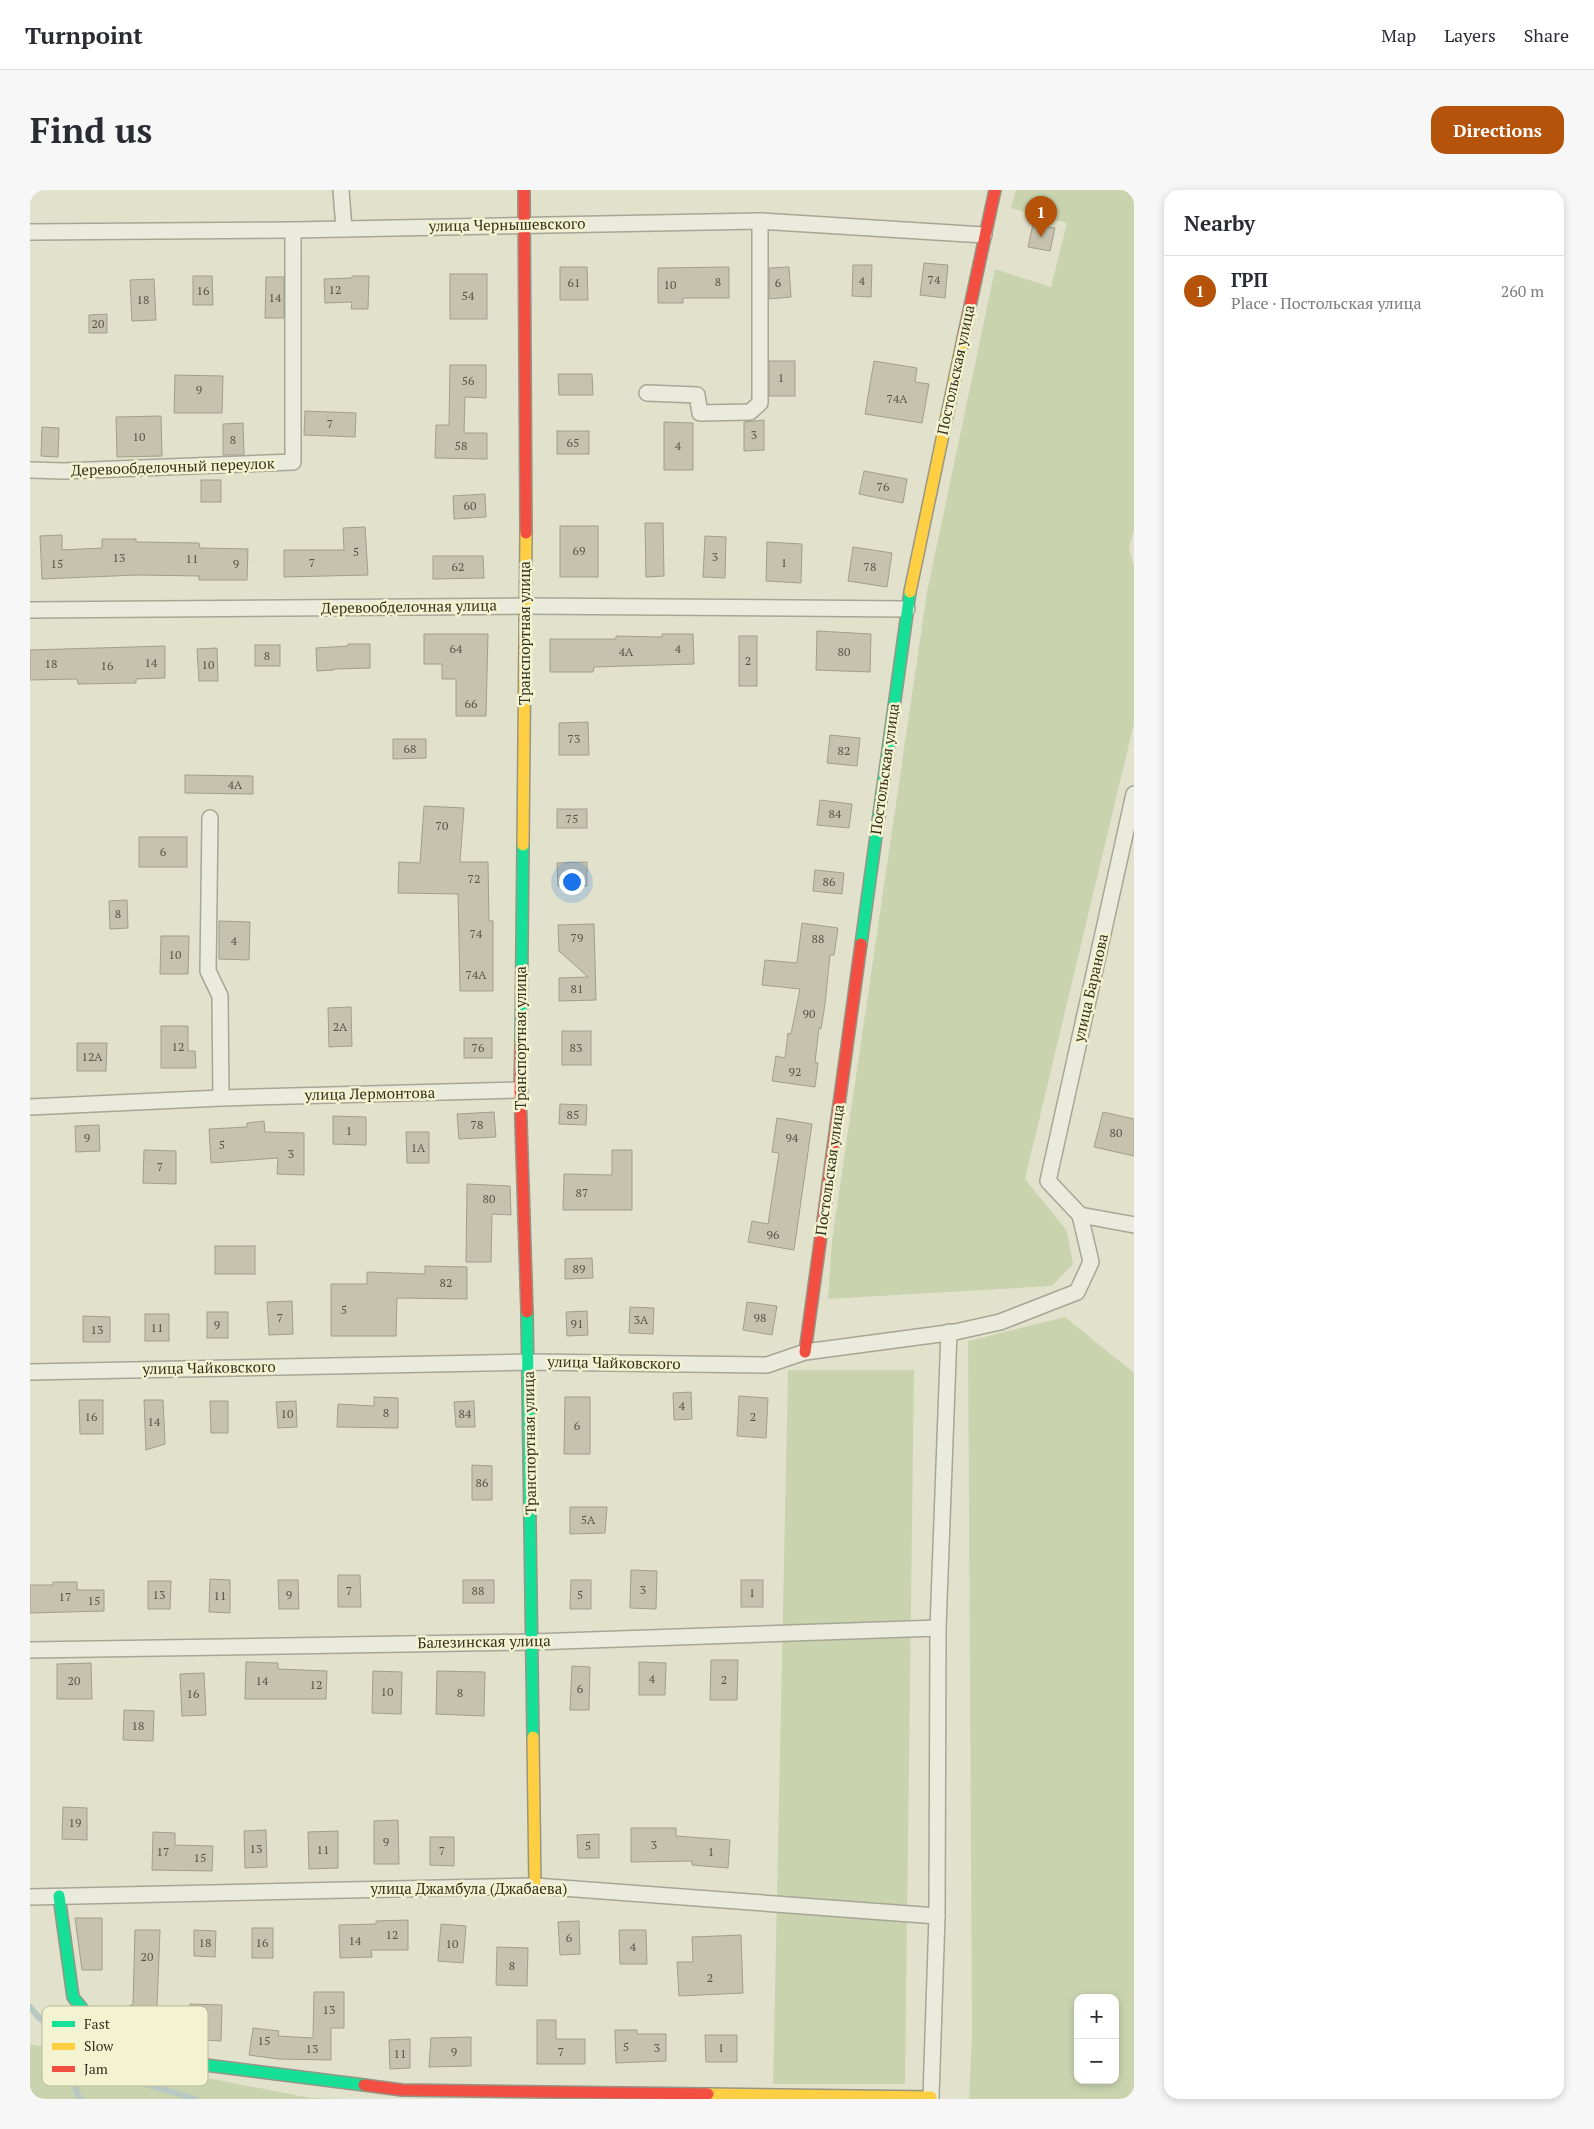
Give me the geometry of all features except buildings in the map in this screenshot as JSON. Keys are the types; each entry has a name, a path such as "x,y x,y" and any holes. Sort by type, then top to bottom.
{"street":[{"path":"341,190 344,229"},
{"name":"Транспортная улица","path":"524,190 526,606 520,1090 529,1362 535,1886"},
{"name":"Постольская улица","path":"805,1352 907,609 984,235 995,190"},
{"path":"647,393 697,395 700,413 750,412 760,403 760,220"},
{"name":"улица Чернышевского","path":"30,232 293,230 760,220 984,235"},
{"name":"Деревообделочный переулок","path":"30,470 64,471 293,462 293,230"},
{"name":"Деревообделочная улица","path":"30,610 526,606 907,609"},
{"name":"улица Баранова","path":"1080,1215 1048,1181 1134,794"},
{"path":"210,818 208,971 220,996 221,1098"},
{"name":"улица Лермонтова","path":"30,1107 221,1098 520,1090"},
{"path":"1080,1215 1134,1225"},
{"name":"улица Чайковского","path":"30,1372 529,1362 767,1365 805,1352 949,1332 1000,1322 1077,1292 1091,1262 1080,1215"},
{"path":"208,2065 402,2090 931,2098 937,1916 938,1628 949,1332"},
{"name":"Балезинская улица","path":"30,1650 532,1642 938,1628"},
{"name":"улица Джамбула (Джабаева)","path":"30,1897 535,1886 937,1916"},
{"path":"59,1896 72,1997 79,2006"}],"green space":[{"path":"1016,190 1134,190 1134,530 1129,548 1134,566 1134,723 1025,1179 1067,1231 1073,1264 1052,1286 828,1299 832,1240 927,592 995,269 1051,287 1067,223 1011,208"},
{"path":"1065,1317 1134,1373 1134,2099 969,2099 972,2036 968,1341"},
{"path":"788,1370 914,1370 905,2084 773,2084"},
{"path":"30,2044 42,2046 42,2086 208,2086 208,2078 311,2098 347,2099 30,2099"}],"waterway":[{"path":"30,2007 39,2018"},
{"path":"38,2016 42,2020"},
{"path":"74,2086 80,2099"},
{"path":"152,2086 195,2099"}],"traffic: fast":[{"path":"861,944 910,592"},
{"path":"521,1042 523,845"},
{"path":"527,1312 533,1737"},
{"path":"59,1896 73,1997 80,2006"},
{"path":"208,2065 364,2085"}],"traffic: slow":[{"path":"910,592 963,339"},
{"path":"523,845 526,533"},
{"path":"533,1737 535,1886"},
{"path":"708,2094 931,2097 931,2099"}],"traffic: jam":[{"path":"524,190 526,533"},
{"path":"963,339 995,190"},
{"path":"805,1352 861,944"},
{"path":"521,1042 520,1090 527,1312"},
{"path":"364,2085 402,2090 708,2094"}],"place":[{"name":"ГРП","path":"1041,237"}]}
